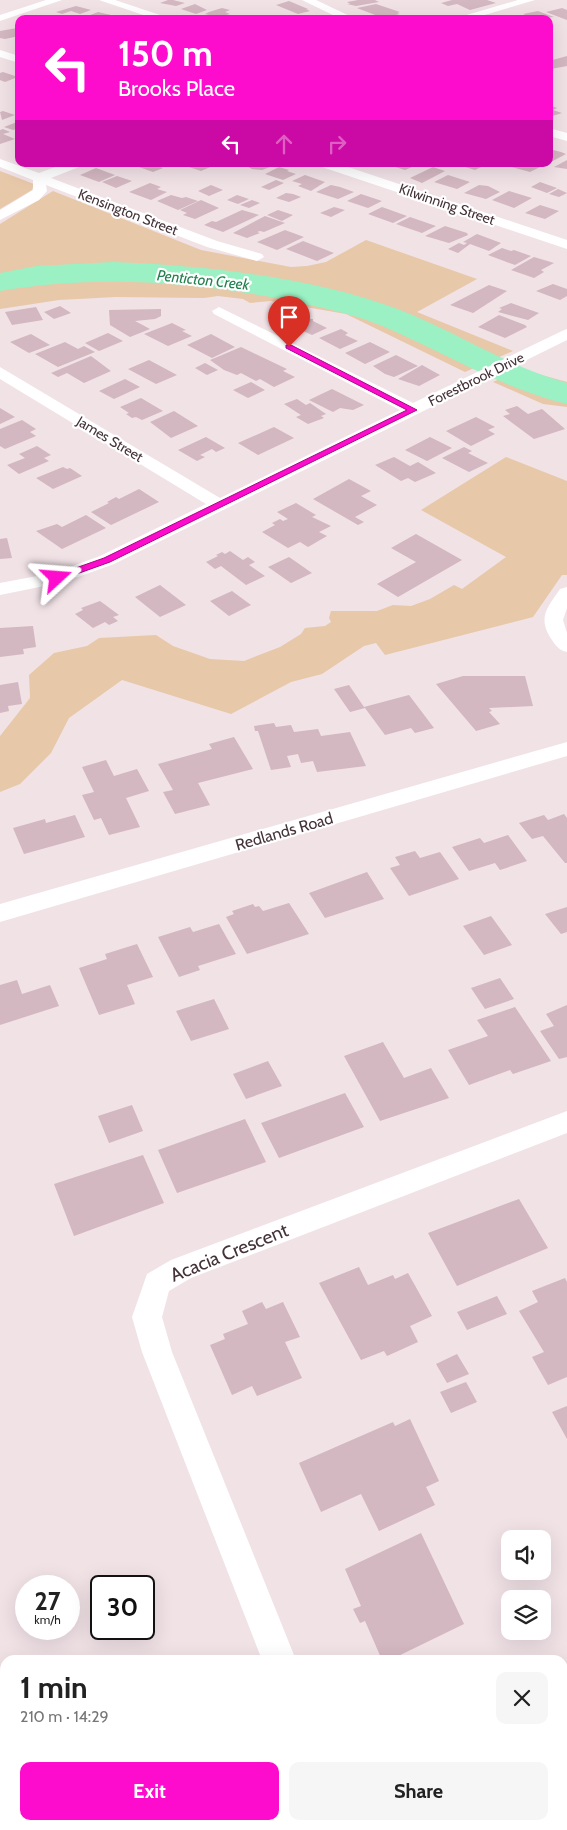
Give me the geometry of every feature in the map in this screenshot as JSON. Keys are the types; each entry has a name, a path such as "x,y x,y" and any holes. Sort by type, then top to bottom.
{"street":[{"path":"0,18 57,0"},
{"path":"104,0 154,15"},
{"path":"307,0 342,15"},
{"path":"472,15 522,1"},
{"path":"0,53 15,59"},
{"path":"553,133 567,137"},
{"name":"Kensington Street","path":"0,163 212,244 258,258"},
{"path":"0,216 34,197 40,191 39,178 66,167"},
{"name":"Kilwinning Street","path":"336,167 567,245"},
{"path":"219,311 413,410"},
{"name":"Forestbrook Drive","path":"0,589 30,585 84,569 220,505 567,334"},
{"name":"James Street","path":"0,372 220,505"},
{"path":"567,593 554,613 552,622 555,631 567,646"},
{"name":"Redlands Road","path":"0,913 567,748"},
{"name":"Acacia Crescent","path":"277,1655 157,1352 147,1317 157,1283 180,1269 563,1130"}],"shaded area":[{"path":"0,171 34,184 32,190 0,209"},
{"path":"53,191 201,250 291,267 326,262 366,240 477,279 417,312 513,351 465,372 346,314 271,301 250,303 243,299 218,296 204,298 116,297 59,300 0,309 0,224"},
{"path":"520,369 567,382 567,407 543,404 493,382"},
{"path":"506,457 567,481 567,575 562,575 533,617 385,655 376,643 364,646 322,674 291,682 231,714 122,680 69,718 51,753 20,784 0,792 0,736 30,698 29,675 54,653 87,646 99,638 156,635 173,646 210,659 244,661 280,647 301,634 305,628 325,626 331,622 329,618 331,611 377,611 393,605 411,606 430,599 454,585 462,589 506,557 421,510"}],"building":[{"path":"168,0 185,3 176,6 160,3"},
{"path":"375,0 379,2 356,6 347,4 350,4 347,2"},
{"path":"452,0 487,0 496,3 470,10 457,4 448,6 441,3"},
{"path":"289,1 310,11 298,14 276,5"},
{"path":"195,4 207,10 196,14 181,9"},
{"path":"376,4 400,12 397,13 400,14 375,15 357,8"},
{"path":"76,6 91,10 80,14 71,11 62,14 56,12"},
{"path":"222,8 230,10 225,12 230,14 205,14"},
{"path":"562,8 567,10 567,20 546,12"},
{"path":"538,11 549,15 525,15 523,14"},
{"path":"98,12 111,15 90,15"},
{"path":"15,29 15,37 0,38 0,31"},
{"path":"567,56 567,66 553,69 553,60"},
{"path":"3,72 15,76 15,78 5,82 0,80 0,73"},
{"path":"553,110 562,113 553,116"},
{"path":"3,111 15,115 2,120 0,112"},
{"path":"15,123 15,129 4,127"},
{"path":"3,129 10,132 3,134 15,139 0,144 0,130"},
{"path":"553,150 566,154 553,161"},
{"path":"567,160 567,169 554,167"},
{"path":"139,167 163,168 153,172"},
{"path":"189,167 210,167 201,171"},
{"path":"248,167 270,167 262,170"},
{"path":"279,167 296,174 283,180 265,174"},
{"path":"396,167 412,167 405,170"},
{"path":"433,167 445,171 422,183 410,178"},
{"path":"465,167 481,167 475,170"},
{"path":"512,167 540,167 530,172"},
{"path":"96,168 115,175 99,182 80,175"},
{"path":"305,175 325,182 311,191 298,186 302,184 292,181"},
{"path":"448,175 470,182 457,189 434,182"},
{"path":"117,176 132,181 116,188 102,182"},
{"path":"276,180 284,183 269,190 261,187"},
{"path":"540,182 557,188 547,193 531,187"},
{"path":"150,183 161,187 157,189 167,192 151,200 129,192"},
{"path":"211,185 223,190 209,196 198,191"},
{"path":"331,185 354,192 338,199 316,192"},
{"path":"479,185 488,186 500,192 486,199 464,193"},
{"path":"558,189 567,193 559,197 549,194"},
{"path":"509,191 532,198 514,208 492,200"},
{"path":"286,193 301,197 289,202 276,198"},
{"path":"361,194 382,201 368,208 347,201"},
{"path":"171,195 198,201 178,210 157,201"},
{"path":"237,195 249,199 238,204 227,200"},
{"path":"201,200 219,208 195,219 183,215 187,213 180,210"},
{"path":"252,200 260,203 249,208 240,205"},
{"path":"540,205 559,211 545,219 525,213"},
{"path":"334,207 345,210 331,217 320,213"},
{"path":"382,207 407,216 393,223 368,214"},
{"path":"242,210 259,215 223,232 204,225 212,221 216,222"},
{"path":"278,210 293,215 282,221 267,215"},
{"path":"265,216 285,223 264,232 257,232 260,233 247,238 233,233"},
{"path":"410,217 436,226 422,233 396,224"},
{"path":"445,226 468,235 449,243 425,236"},
{"path":"285,230 304,237 277,250 257,242"},
{"path":"477,234 501,243 489,251 470,244 458,253 448,249 459,243 464,245 467,243 463,242"},
{"path":"303,241 334,253 317,261 286,249"},
{"path":"502,248 531,256 515,265 488,255"},
{"path":"534,257 554,263 541,270 544,272 534,278 511,270"},
{"path":"553,284 567,289 567,296 560,300 536,291"},
{"path":"489,285 507,291 473,313 450,305"},
{"path":"511,303 539,313 528,320 498,312 502,309 499,308"},
{"path":"60,306 71,313 54,319 44,312"},
{"path":"36,307 43,320 12,325 5,312"},
{"path":"161,309 161,316 155,319 135,321 150,329 130,337 110,325 109,310"},
{"path":"291,314 297,318 313,319 313,321 327,328 312,335 278,320 280,317"},
{"path":"499,315 527,327 505,338 478,327"},
{"path":"172,323 186,330 182,331 192,336 168,346 144,334"},
{"path":"341,329 348,333 345,335 358,341 340,349 319,338"},
{"path":"108,333 123,341 99,351 85,343"},
{"path":"31,334 50,345 29,353 10,342"},
{"path":"211,334 235,347 212,358 187,345"},
{"path":"65,342 78,349 84,346 95,352 58,367 35,354"},
{"path":"370,342 390,352 365,364 345,353"},
{"path":"241,347 287,369 283,371 295,377 274,387 260,379 256,381 241,373 237,375 224,370 210,360"},
{"path":"396,355 418,366 394,377 385,374 373,366"},
{"path":"91,356 111,371 84,383 67,373 58,377 51,373"},
{"path":"149,360 177,375 156,384 128,369"},
{"path":"205,363 218,370 207,375 195,368"},
{"path":"422,365 440,375 419,386 398,379"},
{"path":"125,379 140,387 114,399 99,391"},
{"path":"251,382 265,390 248,398 233,390"},
{"path":"332,389 364,405 353,410 340,408 333,412 309,400"},
{"path":"141,398 163,411 142,420 136,417 132,418 126,414 129,413 120,407"},
{"path":"297,399 306,405 310,403 326,414 321,416 324,418 308,424 296,417 301,415 284,404"},
{"path":"517,406 528,414 542,409 565,429 534,439 503,416 510,414 505,410"},
{"path":"0,408 15,417 0,424"},
{"path":"174,411 198,426 171,438 150,422"},
{"path":"476,417 495,427 488,430 495,434 471,446 446,431"},
{"path":"22,420 36,429 30,432 36,436 5,449 0,446 0,429"},
{"path":"274,427 294,438 258,455 238,443"},
{"path":"206,437 225,448 216,452 212,449 200,455 205,457 197,461 178,450"},
{"path":"430,437 452,448 427,461 405,450"},
{"path":"37,446 51,455 44,458 49,461 19,474 7,465 25,458 19,454"},
{"path":"464,447 472,451 468,453 488,463 469,472 442,458"},
{"path":"394,457 410,466 418,462 436,473 415,482 408,478 401,481 375,465"},
{"path":"63,467 70,468 82,476 53,489 36,478"},
{"path":"349,479 371,491 361,496 377,505 355,517 364,522 358,525 313,499"},
{"path":"139,489 159,502 111,525 91,512 109,503 107,502 116,497 119,499"},
{"path":"296,503 316,515 312,517 331,526 319,532 327,536 308,547 300,542 288,548 262,532 275,525 272,523 280,519 283,521 288,519 277,512"},
{"path":"86,515 106,528 62,549 36,531 57,524 62,527"},
{"path":"416,534 462,560 398,597 377,584 416,562 391,548"},
{"path":"7,538 12,558 0,559 0,539"},
{"path":"230,551 243,560 248,557 255,562 249,565 265,576 246,585 221,566 215,569 206,562 222,552 225,554"},
{"path":"289,557 312,573 291,583 268,567"},
{"path":"160,585 186,605 160,617 135,597"},
{"path":"232,591 251,605 229,616 210,601"},
{"path":"100,601 119,615 113,617 118,621 109,625 105,622 93,628 75,614 83,610 81,608"},
{"path":"33,626 36,647 23,649 24,654 0,657 0,628"},
{"path":"463,676 525,676 533,706 489,708 492,711 489,712 500,724 476,731 436,684"},
{"path":"18,682 22,704 8,706 9,711 0,713 0,685"},
{"path":"349,685 364,707 409,695 434,728 415,733 411,728 385,735 365,708 350,712 334,689"},
{"path":"274,723 276,727 291,725 294,732 318,729 321,736 350,732 366,766 317,772 313,761 301,763 298,754 287,756 291,767 271,770 258,731 255,731 254,726"},
{"path":"234,737 253,769 198,783 210,805 175,814 163,792 173,790 158,764 212,749 209,744"},
{"path":"106,760 114,776 137,769 149,791 126,798 140,827 109,835 101,818 94,820 82,795 94,792 82,767"},
{"path":"564,814 567,818 567,863 543,836 532,839 519,823 544,815 548,820"},
{"path":"75,815 85,837 24,854 13,828 45,819 46,823"},
{"path":"508,835 527,861 500,870 495,863 469,871 452,847 480,838 484,843"},
{"path":"415,851 420,858 440,852 459,879 409,896 390,868 400,865 395,857"},
{"path":"367,872 384,899 325,918 309,893"},
{"path":"289,903 309,934 247,954 226,917 234,914 232,911 253,904 255,907 259,906 263,911"},
{"path":"567,907 567,932 561,934 545,914"},
{"path":"491,916 512,945 484,955 463,926"},
{"path":"219,924 236,954 198,966 200,970 179,977 158,937 190,927 193,932"},
{"path":"137,944 153,977 127,985 135,1004 99,1015 79,968 107,959 105,954"},
{"path":"500,978 514,999 485,1009 471,988"},
{"path":"17,980 22,994 50,985 59,1006 0,1025 0,985"},
{"path":"214,999 229,1029 191,1041 176,1011"},
{"path":"567,1005 567,1057 559,1059 540,1031 554,1026 546,1014"},
{"path":"515,1007 551,1061 513,1074 510,1070 469,1085 448,1050 488,1036 477,1020"},
{"path":"383,1042 404,1078 431,1068 449,1098 380,1121 344,1056"},
{"path":"268,1061 282,1086 246,1099 233,1074"},
{"path":"345,1093 364,1127 279,1158 261,1123"},
{"path":"132,1105 143,1131 109,1143 98,1116"},
{"path":"245,1119 266,1162 177,1193 158,1150"},
{"path":"143,1155 164,1203 74,1236 54,1184"},
{"path":"519,1199 548,1248 457,1286 428,1233"},
{"path":"359,1267 368,1285 393,1275 395,1279 408,1273 432,1316 410,1326 418,1342 387,1356 384,1351 361,1360 319,1283"},
{"path":"565,1278 567,1282 567,1377 548,1385 532,1357 544,1352 519,1311 538,1302 532,1291"},
{"path":"497,1296 507,1314 467,1330 457,1312"},
{"path":"262,1302 266,1309 283,1302 300,1337 285,1342 302,1378 257,1396 252,1386 232,1395 210,1345 225,1339 223,1334 248,1324 242,1311"},
{"path":"457,1354 469,1374 447,1383 436,1364"},
{"path":"466,1382 477,1402 451,1413 440,1392"},
{"path":"567,1406 567,1439 552,1412"},
{"path":"410,1419 439,1481 426,1487 435,1505 379,1531 361,1494 321,1512 299,1463 393,1422 395,1426"},
{"path":"421,1533 464,1624 400,1655 380,1655 365,1621 360,1623 353,1609 361,1606 345,1569"}],"waterway":[{"name":"Penticton Creek","path":"0,282 75,272 113,271 190,276 303,294 336,301 391,318 522,380 567,394"}],"route":[{"path":"57,578 107,560 413,410 289,347"}]}
